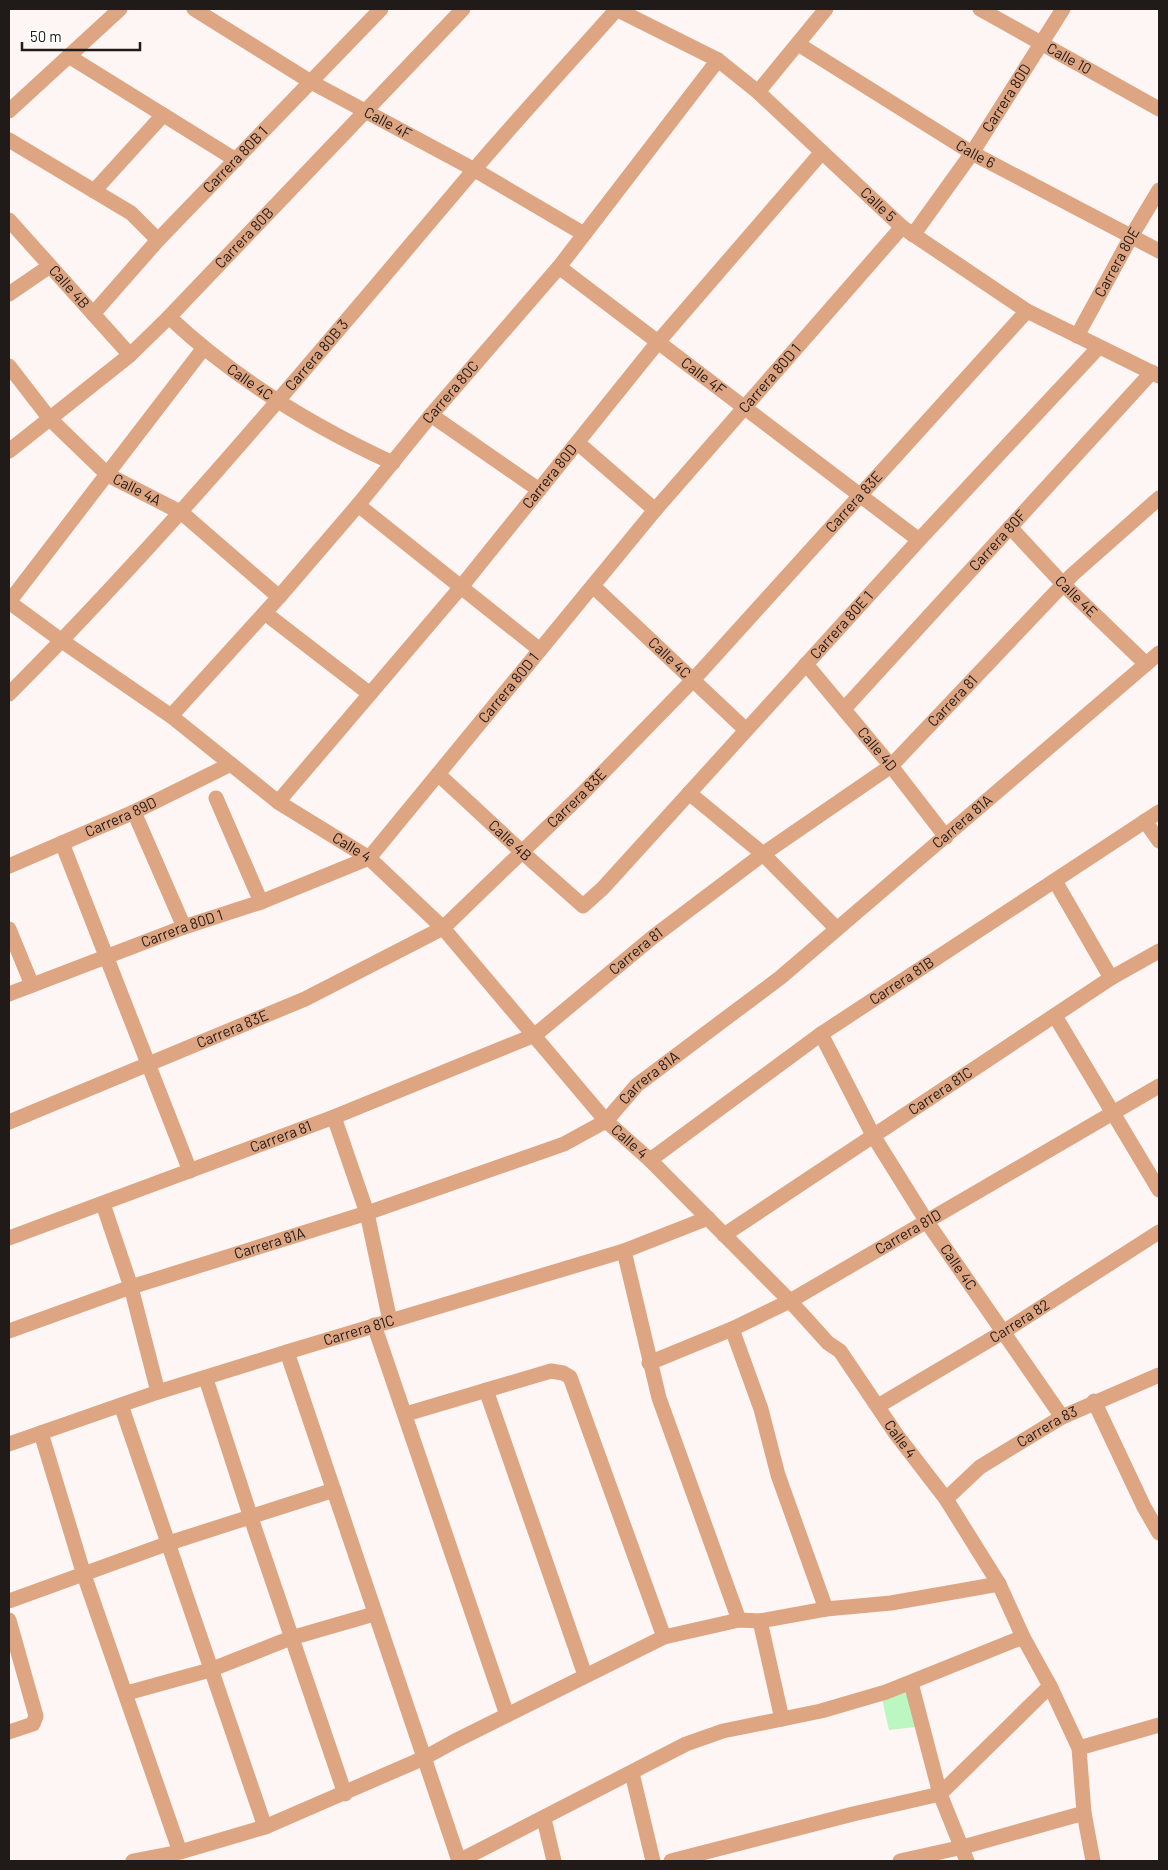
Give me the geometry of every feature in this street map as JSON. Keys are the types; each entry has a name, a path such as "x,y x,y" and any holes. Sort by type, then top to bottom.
{"street":[{"path":"9,112 120,9"},
{"name":"Calle 4F","path":"194,9 311,82 475,170 584,234"},
{"name":"Carrera 80B 1","path":"93,314 158,240 381,9"},
{"name":"Carrera 80B","path":"9,451 130,355 366,113 463,9"},
{"name":"Calle 5","path":"616,9 718,60 758,92 907,231 1028,311 1155,374"},
{"name":"Carrera 80B 3","path":"9,694 62,641 182,513 278,403 475,170 616,9"},
{"path":"758,92 826,9"},
{"name":"Calle 10","path":"980,9 1159,109"},
{"name":"Carrera 80D","path":"907,231 972,153 1063,9"},
{"name":"Calle 6","path":"798,44 972,153 1159,250"},
{"path":"70,57 236,160"},
{"name":"Carrera 80C","path":"171,716 279,597 358,505 431,415 559,267 718,60"},
{"path":"94,191 163,115"},
{"path":"9,140 131,213 158,240"},
{"name":"Carrera 80D","path":"278,802 461,587 658,342 822,152"},
{"name":"Carrera 80E","path":"1077,336 1132,235 1159,190"},
{"name":"Calle 4B","path":"9,220 130,355"},
{"name":"Carrera 80D 1","path":"9,994 184,928 262,902 369,858 656,510 746,407 907,231"},
{"path":"9,294 50,266"},
{"name":"Calle 4F","path":"559,267 919,540"},
{"name":"Carrera 83E","path":"9,1122 305,999 443,928 522,852 694,679 1028,311"},
{"name":"Calle 4C","path":"169,316 203,349 278,403 341,439 393,463"},
{"name":"Carrera 80E 1","path":"583,906 603,888 919,540 1100,347"},
{"path":"9,602 203,349"},
{"name":"Calle 4A","path":"9,366 50,419 108,475 182,513 234,555 279,597"},
{"name":"Carrera 80F","path":"844,710 1010,527 1155,374"},
{"path":"431,415 540,490"},
{"path":"578,442 656,510"},
{"name":"Carrera 81","path":"9,1238 334,1117 535,1035 653,937 763,854 891,766 1063,584 1159,498"},
{"path":"358,505 540,650"},
{"name":"Calle 4E","path":"1010,527 1063,584 1146,664"},
{"name":"Calle 4C","path":"593,586 746,730"},
{"name":"Calle 4","path":"9,602 171,716 278,802 369,858 443,928 606,1121 650,1160 790,1301 828,1342 840,1351 896,1434 946,1499 999,1584 1023,1637 1050,1686 1079,1748 1084,1813 1093,1861"},
{"path":"265,613 370,694"},
{"name":"Carrera 81A","path":"9,1331 131,1287 367,1213 564,1144 606,1121 637,1084 781,977 1159,653"},
{"name":"Calle 4D","path":"806,664 891,766 946,837"},
{"name":"Carrera 89D","path":"9,866 134,812 231,764"},
{"name":"Calle 4B","path":"438,774 583,906"},
{"path":"689,793 763,854 837,929"},
{"path":"216,798 262,902"},
{"path":"134,812 184,928"},
{"name":"Carrera 81B","path":"650,1160 821,1034 1159,812"},
{"path":"1145,821 1159,840"},
{"path":"62,843 190,1171"},
{"path":"1055,880 1112,978"},
{"path":"9,929 32,985"},
{"name":"Carrera 81C","path":"724,1235 1112,978 1159,951"},
{"path":"1055,1016 1159,1190"},
{"name":"Calle 4C","path":"821,1034 874,1137 927,1222 1062,1416"},
{"name":"Carrera 81D","path":"649,1363 732,1329 790,1301 1115,1114 1159,1086"},
{"path":"334,1117 367,1213 390,1321"},
{"path":"103,1204 131,1287 158,1392"},
{"name":"Carrera 81C","path":"9,1444 158,1392 624,1251 708,1218"},
{"name":"Carrera 82","path":"878,1406 1003,1332 1159,1232"},
{"path":"624,1251 649,1363 697,1508 739,1620"},
{"path":"374,1326 406,1414 507,1715"},
{"path":"732,1329 761,1409 778,1475 826,1609"},
{"path":"287,1352 459,1861 544,1819 686,1744 723,1731 821,1711 911,1683 1023,1637"},
{"path":"406,1414 551,1371 563,1373 570,1377 664,1637"},
{"name":"Carrera 83","path":"946,1499 980,1467 1062,1416 1159,1375"},
{"path":"206,1379 250,1518 345,1794"},
{"path":"486,1390 586,1675"},
{"path":"1094,1401 1144,1507 1159,1533"},
{"path":"121,1405 265,1827"},
{"path":"41,1433 84,1575 127,1693 180,1852"},
{"path":"9,1601 169,1543 334,1490"},
{"path":"132,1861 180,1852 265,1827 345,1794 424,1758 664,1637 739,1620 760,1621 826,1609 909,1600 999,1584"},
{"path":"127,1693 210,1670 291,1638 374,1614"},
{"path":"9,1620 36,1716 33,1724 9,1732"},
{"path":"760,1621 782,1719"},
{"path":"911,1683 940,1794 965,1854"},
{"path":"671,1861 853,1814 940,1794 1050,1686"},
{"path":"1079,1748 1159,1725"},
{"path":"632,1772 653,1861"},
{"path":"900,1861 965,1854 1084,1813"},
{"path":"544,1819 554,1861"}],"green space":[{"path":"906,1691 916,1727 889,1730 882,1699"}]}
